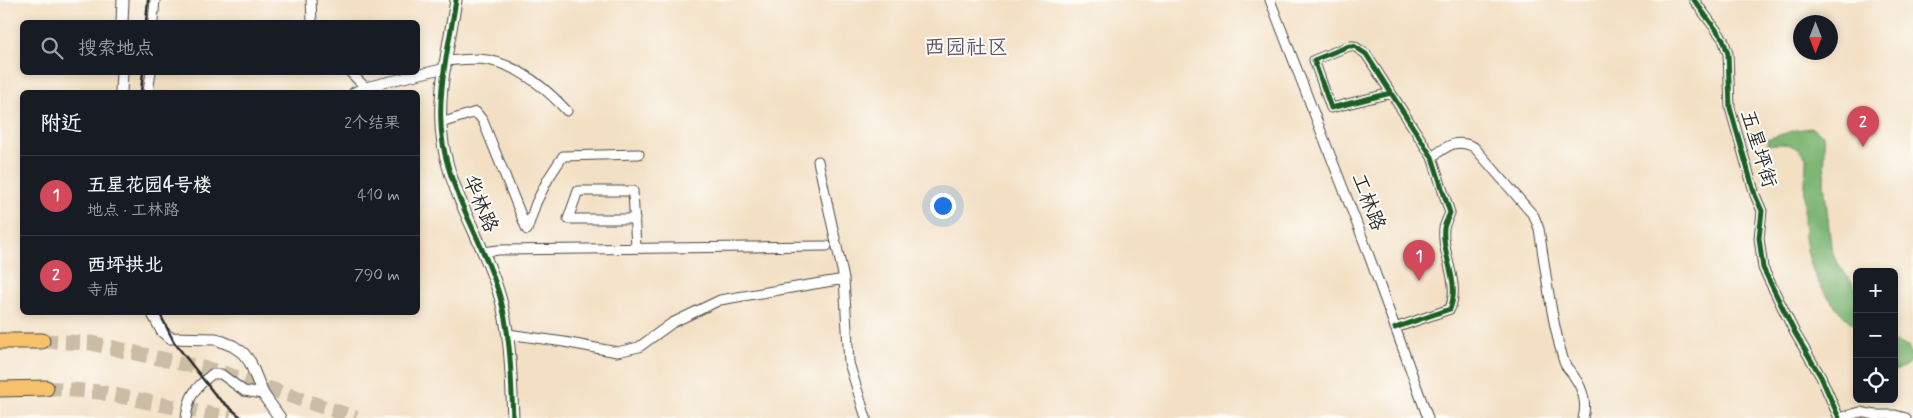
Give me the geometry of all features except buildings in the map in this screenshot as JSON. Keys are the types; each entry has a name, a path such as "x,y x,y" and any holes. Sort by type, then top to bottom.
{"highway":[{"path":"0,342 42,341"},
{"path":"0,389 46,388"}],"street":[{"path":"122,20 123,0"},
{"path":"154,20 155,0"},
{"path":"311,0 312,20"},
{"name":"华林路","path":"456,0 446,65 441,124 447,162 462,205 484,252 500,297 508,334 513,418"},
{"name":"工林路","path":"1270,0 1364,242 1428,418"},
{"name":"五星坪街","path":"1694,0 1723,39 1728,54 1730,108 1755,195 1762,211 1760,238 1763,268 1794,333 1822,377 1839,418 1860,412 1876,416 1895,415 1906,418"},
{"path":"1391,93 1331,108 1314,60 1349,46 1354,46 1366,54 1432,156 1450,213 1444,225 1444,235 1453,283 1450,309 1395,328"},
{"path":"420,72 480,59 515,68 553,96 567,111"},
{"path":"121,90 122,75"},
{"path":"148,90 151,75"},
{"path":"353,75 365,87"},
{"path":"358,90 409,75"},
{"path":"441,124 476,112 484,121 527,230 536,203 548,179 563,156 639,154"},
{"path":"1432,156 1457,142 1464,142 1474,147 1534,216 1539,229 1555,325 1565,365 1577,379 1585,401 1583,418"},
{"path":"818,161 844,279 849,363 866,418"},
{"path":"635,219 568,220 578,191 633,191 635,219 636,248"},
{"path":"484,252 498,250 827,246"},
{"path":"508,334 617,352 638,347 672,323 720,300 844,279"},
{"path":"154,315 162,331 170,338 216,339 233,346 243,353 250,362 263,394 280,418"},
{"path":"186,418 188,400 193,392 212,374 221,374 244,391 263,394"}],"green space":[{"path":"1811,128 1823,135 1825,149 1824,182 1831,246 1835,259 1853,284 1853,323 1832,302 1820,285 1807,251 1804,215 1806,158 1798,149 1790,145 1768,145 1767,139 1795,130"},
{"path":"1898,343 1908,346 1913,360 1898,370"}],"tunnel":[{"path":"42,341 91,343 220,372 356,418"},
{"path":"46,388 99,392 230,418"}],"railway":[{"path":"146,20 148,0"},
{"path":"141,90 143,75"},
{"path":"160,315 174,342 217,397 242,418"}],"cycle path":[{"path":"456,0 442,90 441,126 443,144 447,164 461,202 494,277 504,312 511,372 513,418"},
{"path":"1694,0 1723,39 1728,54 1730,108 1755,195 1762,211 1759,238 1763,268 1795,333 1821,377 1839,418"},
{"path":"1391,93 1331,108 1314,60 1349,46 1354,46 1366,54 1432,157 1450,213 1444,228 1445,248 1453,289 1450,309 1395,328"}],"place":[{"name":"西坪拱北","path":"1863,147"},
{"name":"五星花园4号楼","path":"1419,281"}],"district":[{"name":"西园社区","path":"966,48"}]}
